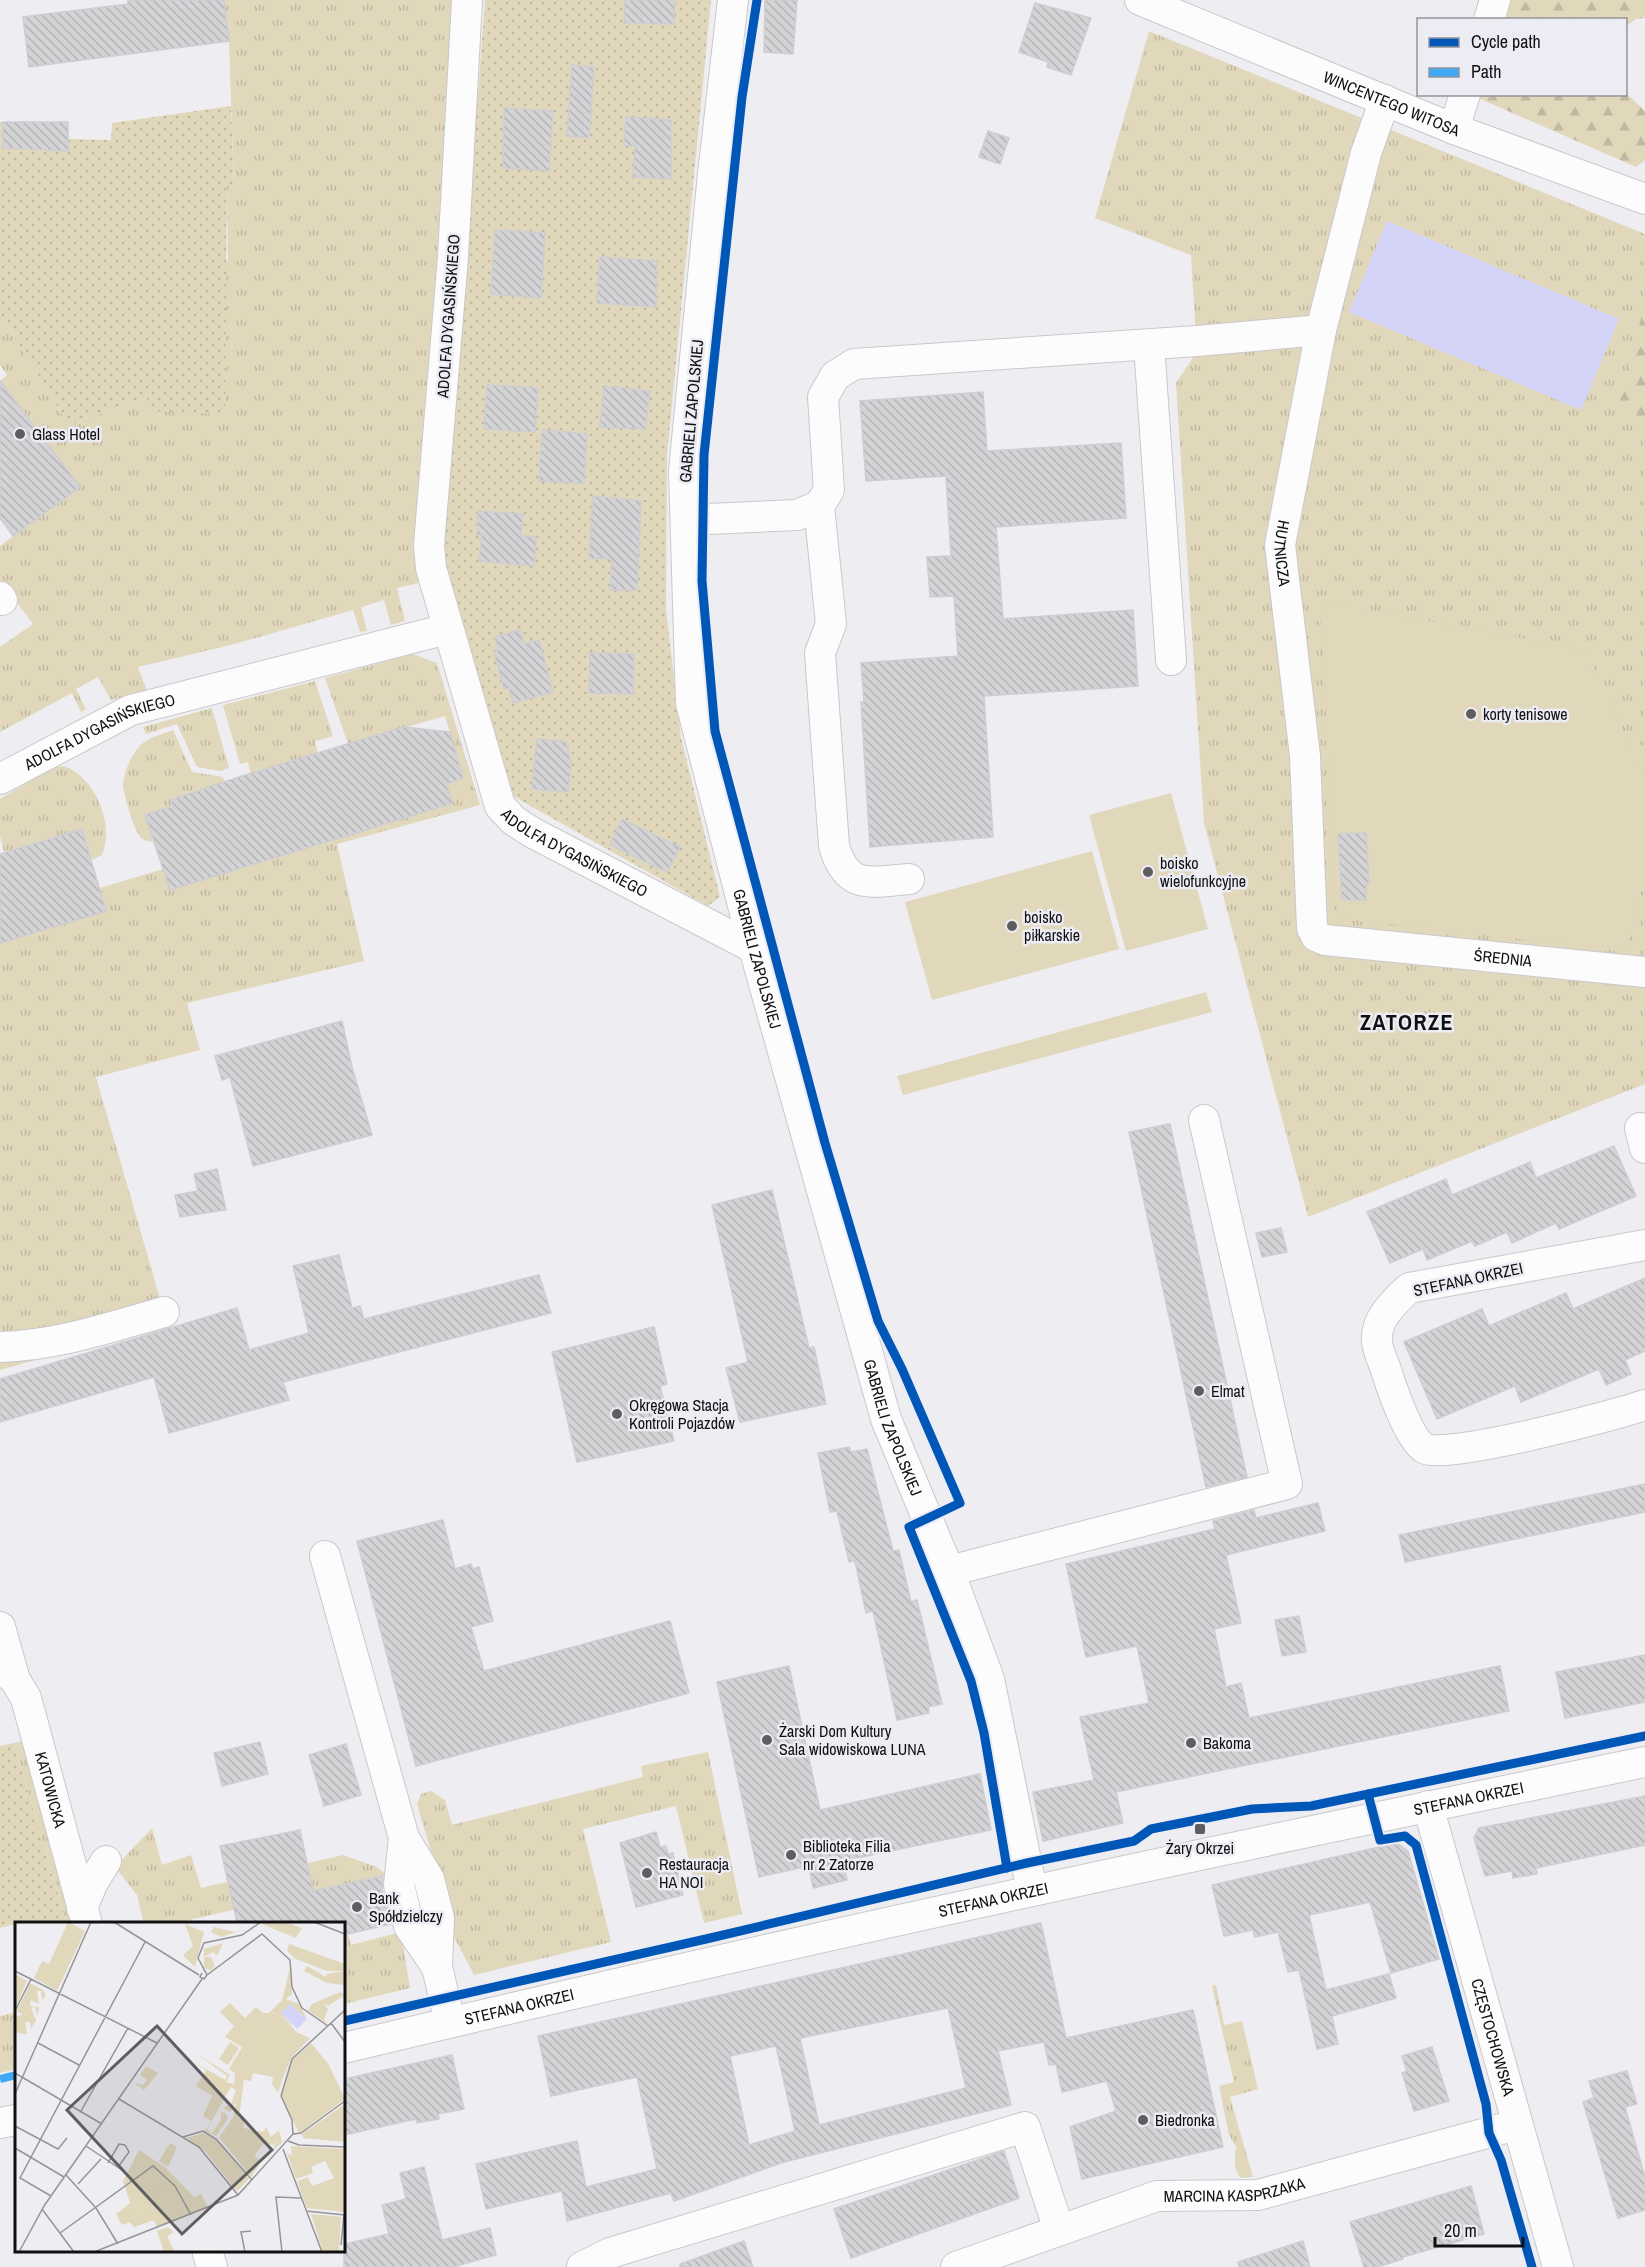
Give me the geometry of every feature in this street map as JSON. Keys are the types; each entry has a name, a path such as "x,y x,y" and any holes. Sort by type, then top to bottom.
{"street":[{"name":"ADOLFA DYGASIŃSKIEGO","path":"467,0 453,257 429,545 431,568 447,629 500,806 506,814 533,833 753,948"},
{"name":"GABRIELI ZAPOLSKIEJ","path":"733,0 713,174 684,471 691,703 753,948 886,1419 949,1571 989,1679 1032,1890"},
{"name":"WINCENTEGO WITOSA","path":"1140,0 1454,129 1645,199"},
{"path":"1490,18 1495,0"},
{"path":"1454,129 1464,96"},
{"name":"HUTNICZA","path":"1361,944 1325,940 1316,936 1312,928 1305,756 1279,558 1322,330 1366,153 1385,100"},
{"path":"686,520 778,517 797,515 819,506 829,490 823,397 827,386 844,369 854,364 1149,345 1322,330"},
{"path":"1149,345 1171,660"},
{"path":"819,506 831,624 820,653 834,846 845,872 856,880 868,882 909,879"},
{"name":"ADOLFA DYGASIŃSKIEGO","path":"0,779 131,710 447,629"},
{"name":"ŚREDNIA","path":"1361,944 1645,972"},
{"path":"949,1571 1287,1484 1204,1120"},
{"name":"STEFANA OKRZEI","path":"1645,1245 1409,1288 1385,1315 1377,1341 1391,1387 1414,1438 1425,1449 1440,1451 1479,1446 1612,1416 1645,1405"},
{"path":"0,1347 26,1345 89,1333 164,1312"},
{"path":"325,1556 404,1838 429,1879 439,1918 437,1967 450,2022"},
{"name":"KATOWICKA","path":"0,1627 8,1674 26,1698 85,1916"},
{"name":"STEFANA OKRZEI","path":"345,2048 1032,1890 1645,1762"},
{"name":"CZĘSTOCHOWSKA","path":"1428,1806 1516,2125 1558,2267"},
{"path":"85,1916 93,1882 106,1861"},
{"path":"0,2123 15,2120"},
{"name":"MARCINA KASPRZAKA","path":"956,2267 1156,2196 1258,2195 1516,2125"},
{"path":"582,2267 610,2253 1025,2127 1059,2230"},
{"path":"208,2252 212,2267"}],"green space":[{"path":"223,0 458,0 423,582 397,588 405,621 391,625 384,600 361,607 367,631 360,632 353,610 231,645 138,667 147,691 111,700 98,677 76,689 86,709 81,712 72,693 0,732 0,647 33,624 0,580 0,546 80,487 0,381 7,375 0,365 0,314 69,425 148,397 228,259 227,186 234,185 229,41"},
{"path":"485,0 711,0 667,456 666,608 681,737 720,897 708,906 506,792 443,558"},
{"path":"1509,0 1645,0 1645,18 1636,19 1627,25 1627,18 1503,18"},
{"path":"1149,31 1645,234 1645,1084 1308,1217 1204,823 1176,383 1197,352 1191,255 1095,218"},
{"path":"1627,94 1645,111 1645,160 1636,167 1476,97 1627,96"},
{"path":"231,106 234,186 227,186 225,414 150,411 148,397 69,425 0,314 0,122 3,122 3,148 68,139 111,140 112,123"},
{"path":"1645,303 1645,429 1616,416"},
{"name":"korty tenisowe","path":"1320,601 1585,650 1645,778 1645,876 1627,951 1337,918"},
{"path":"413,654 437,663 480,805 337,844 364,961 187,1003 200,1050 96,1077 167,1323 0,1370 0,943 106,910 100,888 163,869 170,890 452,803 446,784 463,778 445,716 348,744 325,678"},
{"path":"315,681 333,736 315,741 318,753 251,774 248,762 240,764 223,705"},
{"path":"212,708 229,768 220,771 197,767 177,724 146,734 143,727"},
{"path":"173,730 192,772 223,777 225,782 171,800 173,806 145,815 153,842 148,841 140,837 132,820 123,789 125,775 140,745"},
{"path":"64,766 85,780 100,803 106,830 102,855 92,860 82,829 4,852 0,836 0,799 54,767"},
{"name":"boisko wielofunkcyjne","path":"1171,793 1208,929 1126,951 1089,815"},
{"name":"boisko piłkarskie","path":"1092,851 1119,949 932,1000 905,902"},
{"path":"1206,992 1212,1012 903,1095 897,1076"},
{"path":"27,1740 80,1922 66,1922 14,1743"},
{"path":"14,1743 66,1922 15,1922 15,1924 0,1928 0,1746"},
{"path":"708,1752 742,1914 704,1923 676,1806 583,1829 611,1942 474,1975 452,1933 447,1906 417,1804 421,1794 431,1791 445,1800 452,1825 643,1777 641,1766"},
{"path":"152,1828 162,1865 191,1855 201,1888 343,1855 377,1867 386,1875 180,1922 144,1922 137,1895 115,1867"},
{"path":"401,1932 410,1988 345,2004 345,1935 348,1934 351,1945"},
{"path":"1216,1985 1224,2025 1242,2021 1258,2089 1230,2097 1253,2177 1241,2178 1238,2175 1235,2163 1236,2147 1229,2135 1219,2086 1234,2082 1212,1986"},
{"path":"15,2012 15,2069 0,2073 0,2016"}],"water":[{"path":"1387,221 1619,319 1581,410 1349,312"}],"building":[{"path":"128,0 224,0 229,41 29,67 23,17 128,4"},
{"path":"625,0 675,0 674,24 624,23"},
{"path":"765,0 797,0 793,54 764,52"},
{"path":"1035,3 1091,18 1071,75 1047,67 1048,62 1019,52"},
{"path":"572,65 594,67 589,138 567,136"},
{"path":"504,108 553,111 549,171 503,168"},
{"path":"626,117 671,120 671,179 633,177 635,146 624,145"},
{"path":"3,122 68,122 68,151 3,148"},
{"path":"988,131 1009,138 1000,164 979,157"},
{"path":"495,230 545,233 541,298 491,294"},
{"path":"600,257 657,261 656,307 597,303"},
{"name":"Glass Hotel","path":"0,381 80,487 13,536 0,518"},
{"path":"487,385 538,388 535,432 484,429"},
{"path":"604,386 650,391 645,429 600,427"},
{"path":"983,392 987,451 1121,443 1126,518 996,527 1003,619 1133,610 1138,686 984,696 993,837 870,847 861,702 864,702 861,663 958,656 954,596 930,597 927,557 951,556 946,476 866,481 860,401"},
{"path":"542,430 587,434 584,483 539,481"},
{"path":"593,496 641,501 637,590 610,590 612,559 589,558"},
{"path":"478,511 523,514 521,536 536,537 534,566 479,561 482,535 477,535"},
{"path":"520,630 524,644 539,640 553,692 513,703 509,688 504,689 494,652 499,650 495,637"},
{"path":"590,653 634,654 633,694 589,693"},
{"path":"403,727 450,732 463,778 446,784 453,803 170,890 145,815 173,806 171,800"},
{"path":"537,739 566,742 571,762 568,792 532,789"},
{"path":"622,819 680,847 667,872 610,845"},
{"path":"82,829 106,911 0,943 0,854"},
{"path":"1366,833 1369,884 1366,884 1366,900 1342,900 1338,834"},
{"path":"342,1021 352,1067 372,1135 253,1166 230,1077 222,1080 215,1056"},
{"path":"1170,1124 1247,1477 1206,1487 1129,1132"},
{"path":"1614,1146 1636,1196 1559,1229 1556,1223 1512,1243 1507,1232 1475,1246 1472,1241 1427,1260 1423,1249 1390,1263 1367,1212 1446,1179 1452,1195 1530,1162 1536,1178"},
{"path":"217,1169 226,1210 180,1217 175,1195 198,1191 194,1174"},
{"path":"772,1190 809,1348 814,1347 826,1404 740,1422 726,1368 748,1362 712,1205"},
{"path":"1281,1228 1287,1252 1262,1257 1256,1233"},
{"path":"339,1255 352,1308 360,1306 364,1319 539,1275 551,1313 283,1382 289,1400 169,1433 154,1377 0,1422 0,1379 237,1308 249,1350 309,1333 293,1266"},
{"path":"1645,1278 1645,1351 1625,1360 1631,1374 1606,1385 1599,1369 1521,1402 1515,1386 1437,1419 1404,1342 1482,1309 1489,1326 1566,1293 1573,1309"},
{"name":"Okręgowa Stacja Kontroli Pojazdów","path":"654,1327 667,1384 660,1386 674,1441 577,1462 552,1352"},
{"path":"849,1447 851,1452 867,1449 893,1551 899,1550 911,1602 917,1600 942,1704 928,1707 929,1713 897,1720 873,1611 866,1613 855,1561 849,1562 837,1511 830,1512 818,1453"},
{"path":"1645,1484 1645,1512 1405,1562 1399,1535"},
{"path":"1318,1503 1325,1531 1226,1555 1241,1623 1214,1629 1226,1687 1241,1683 1249,1718 1500,1666 1509,1711 1116,1792 1123,1823 1043,1841 1033,1792 1094,1780 1080,1717 1149,1703 1137,1646 1086,1657 1066,1564 1215,1529 1213,1521 1254,1510 1256,1518"},
{"path":"443,1520 455,1569 471,1564 473,1569 479,1567 493,1621 471,1627 484,1671 670,1621 689,1693 416,1766 357,1541"},
{"path":"1299,1616 1306,1652 1282,1656 1275,1620"},
{"path":"1645,1655 1645,1702 1565,1718 1556,1672"},
{"name":"Żarski Dom Kultury Sala widowiskowa LUNA","path":"789,1666 820,1810 980,1774 991,1830 843,1861 847,1880 813,1888 809,1866 759,1877 717,1682"},
{"path":"260,1742 268,1774 222,1786 214,1753"},
{"path":"346,1744 361,1795 324,1806 309,1755"},
{"path":"1645,1796 1645,1845 1536,1868 1537,1874 1513,1878 1512,1871 1485,1876 1474,1838 1479,1828"},
{"path":"300,1830 313,1891 383,1876 382,1889 391,1924 345,1935 345,1922 237,1922 220,1846"},
{"path":"656,1832 660,1847 666,1846 668,1854 673,1853 683,1895 636,1907 620,1843"},
{"path":"1397,1843 1408,1851 1439,1959 1391,1973 1370,1902 1309,1915 1326,1990 1389,1974 1396,1998 1332,2016 1338,2044 1317,2049 1299,1970 1288,1972 1278,1932 1255,1937 1253,1930 1224,1936 1212,1885"},
{"path":"1041,1923 1066,2038 1193,2010 1223,2147 1082,2179 1070,2127 1116,2111 1107,2081 1062,2092 1056,2064 1049,2065 1044,2042 998,2051 1011,2105 784,2162 674,2201 671,2193 567,2221 562,2191 486,2209 476,2164 577,2141 586,2187 657,2169 637,2077 551,2096 538,2036","holes":["948,2008 966,2088 819,2125 800,2038","776,2046 795,2131 749,2145 730,2056"]},
{"path":"1432,2047 1449,2101 1414,2111 1402,2073 1407,2071 1402,2056"},
{"path":"452,2055 464,2109 438,2114 439,2119 417,2123 416,2119 345,2135 345,2079"},
{"path":"1627,2071 1637,2104 1625,2107 1645,2177 1645,2210 1618,2218 1583,2102 1594,2098 1589,2081"},
{"path":"1004,2151 1019,2198 851,2258 834,2209"},
{"path":"424,2167 442,2240 490,2228 496,2255 453,2267 344,2267 345,2244 389,2234 382,2205 406,2199 400,2173"},
{"path":"1471,2186 1484,2234 1403,2257 1403,2259 1378,2267 1364,2267 1350,2222"},
{"path":"744,2241 753,2267 680,2267 680,2264"},
{"path":"1303,2241 1310,2267 1239,2267 1238,2262"}],"marked path":[{"path":"0,2079 15,2075"}],"cycle path":[{"path":"757,0 742,97 704,455 702,581 715,731 825,1143 878,1321 902,1369 960,1503 909,1527 971,1681 984,1733 1007,1868"},
{"path":"345,2021 1027,1863 1134,1841 1151,1829 1252,1809 1311,1806 1645,1736"},
{"path":"1368,1794 1380,1840 1405,1836 1416,1845 1486,2104 1489,2133 1501,2160 1532,2267"}],"place":[{"name":"Glass Hotel","path":"20,434"},
{"name":"korty tenisowe","path":"1471,714"},
{"name":"boisko wielofunkcyjne","path":"1148,872"},
{"name":"boisko piłkarskie","path":"1012,926"},
{"name":"Elmat","path":"1199,1391"},
{"name":"Okręgowa Stacja Kontroli Pojazdów","path":"617,1414"},
{"name":"Żarski Dom Kultury Sala widowiskowa LUNA","path":"767,1740"},
{"name":"Bakoma","path":"1191,1743"},
{"name":"Żary Okrzei","path":"1200,1829"},
{"name":"Biblioteka Filia nr 2 Zatorze","path":"791,1855"},
{"name":"Restauracja HA NOI","path":"647,1873"},
{"name":"Bank Spółdzielczy","path":"357,1907"},
{"name":"Biedronka","path":"1143,2120"}],"district":[{"name":"ZATORZE","path":"1407,1022"}]}
